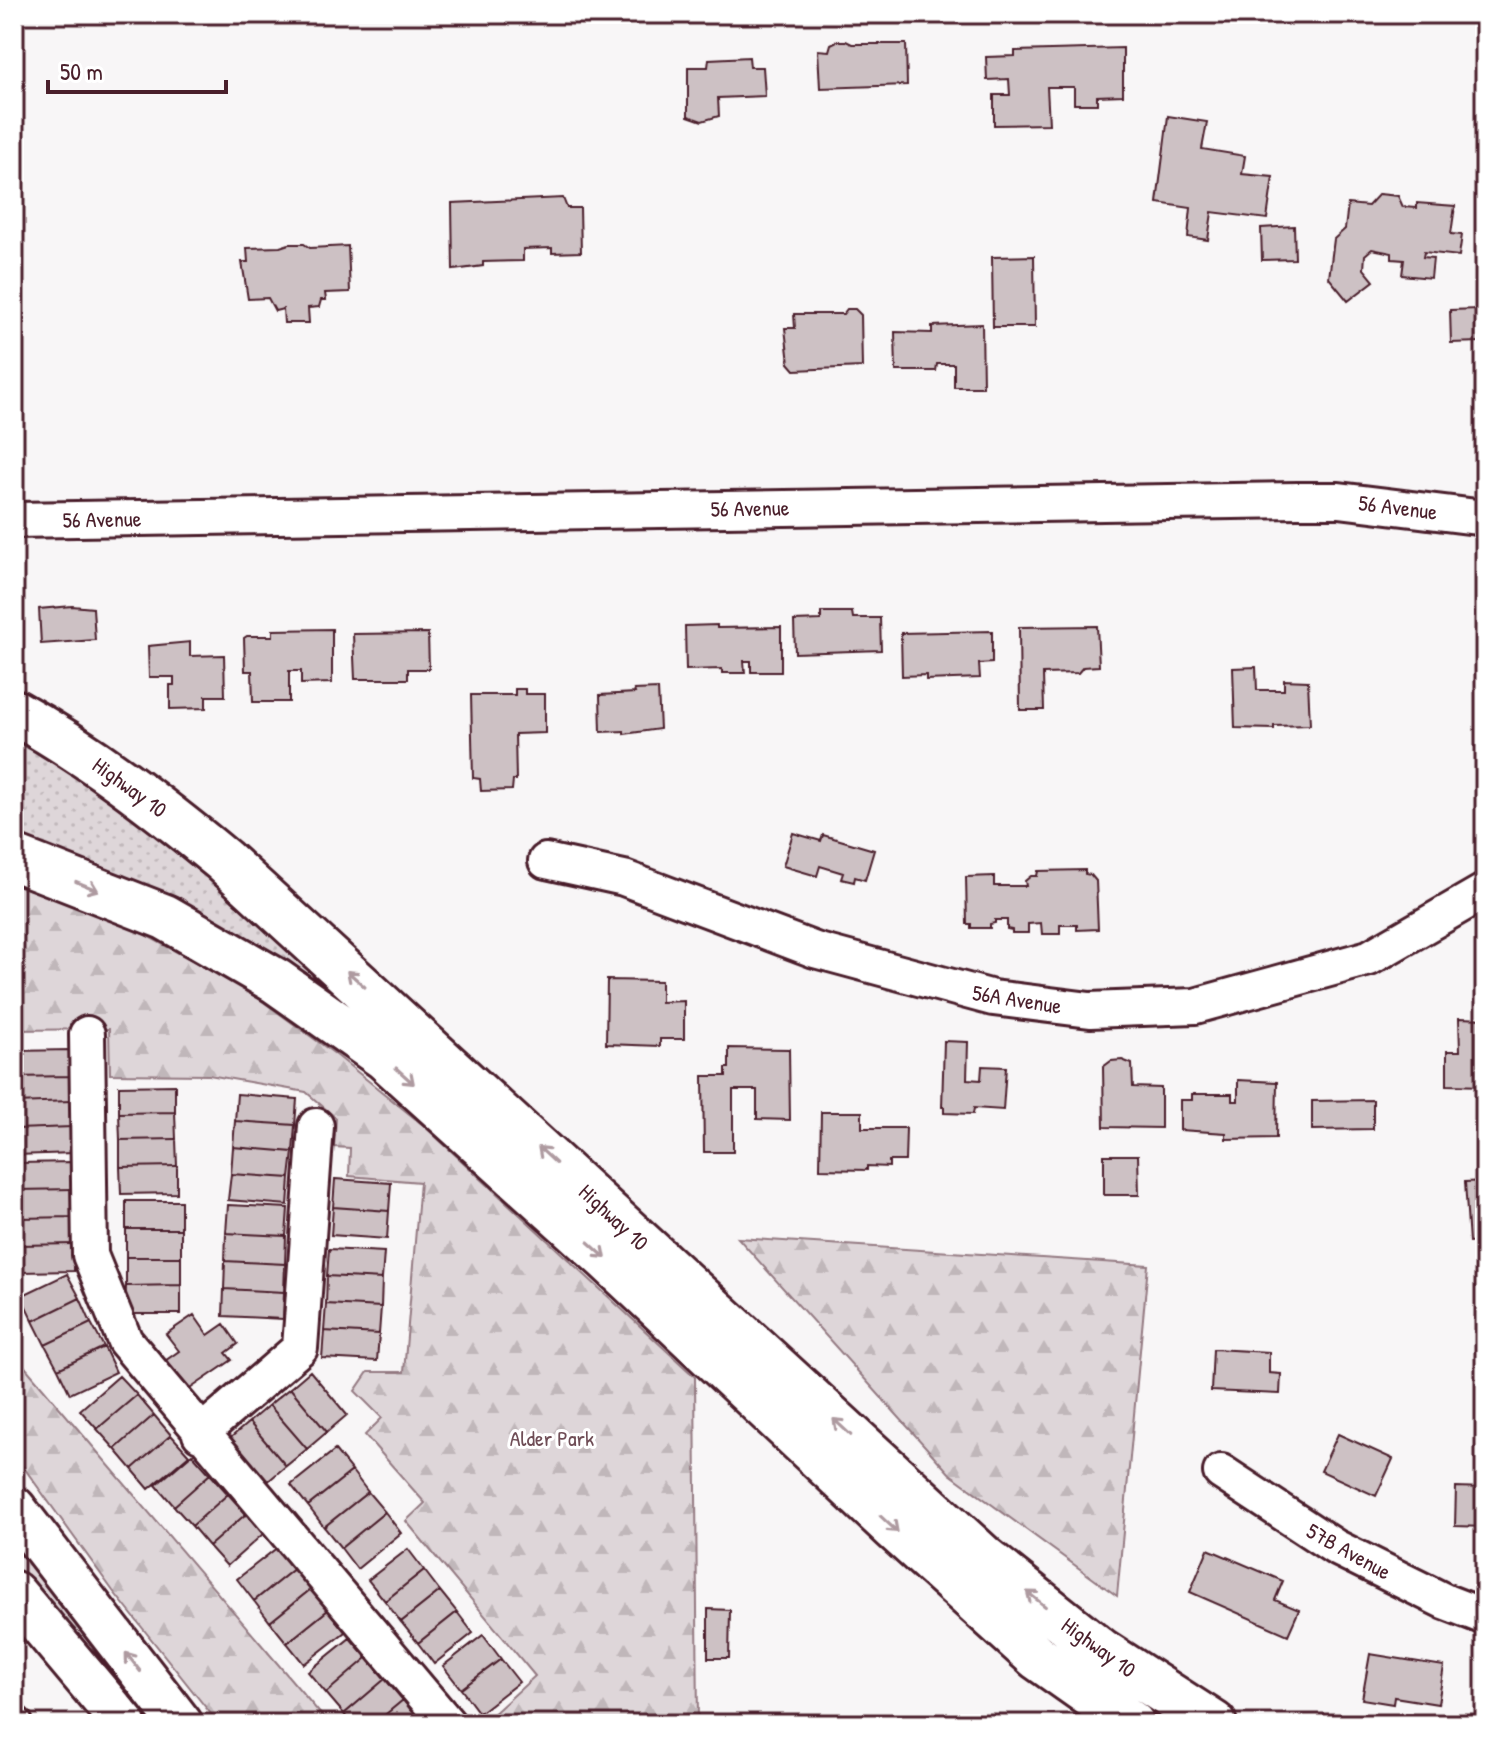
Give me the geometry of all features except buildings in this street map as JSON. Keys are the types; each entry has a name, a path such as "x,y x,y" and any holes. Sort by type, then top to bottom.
{"highway":[{"name":"Highway 10","path":"14,712 68,742 146,797 223,860 984,1558 1101,1651 1214,1724"},
{"name":"Highway 10","path":"14,858 165,917 276,981 384,1057 1025,1646 1132,1724"}],"main road":[{"path":"14,1508 181,1724"},
{"path":"14,1593 109,1719"}],"street":[{"name":"56 Avenue","path":"14,520 1298,500 1339,500 1485,518"},
{"name":"56A Avenue","path":"546,861 624,878 815,950 993,998 1090,1010 1195,1006 1369,958 1485,891"},
{"path":"87,1034 90,1255 125,1341 200,1434 448,1724"},
{"path":"200,1434 300,1348 316,1126"},
{"name":"57B Avenue","path":"1221,1472 1335,1547 1446,1602 1485,1617"}],"green space":[{"path":"14,738 95,789 171,848 449,1090 14,839"},
{"name":"Alder Park","path":"14,884 118,920 247,990 335,1054 423,1125 695,1377 698,1724 497,1724 490,1717 535,1676 406,1521 425,1503 365,1435 382,1418 355,1391 368,1372 404,1372 420,1182 349,1176 350,1148 334,1147 336,1118 306,1092 209,1075 110,1074 109,1029 14,1030"},
{"path":"738,1238 1148,1265 1117,1596 950,1474"},
{"path":"14,1354 329,1724 219,1724 113,1591 14,1454"},
{"path":"14,1528 171,1724 141,1724 14,1570"}]}
